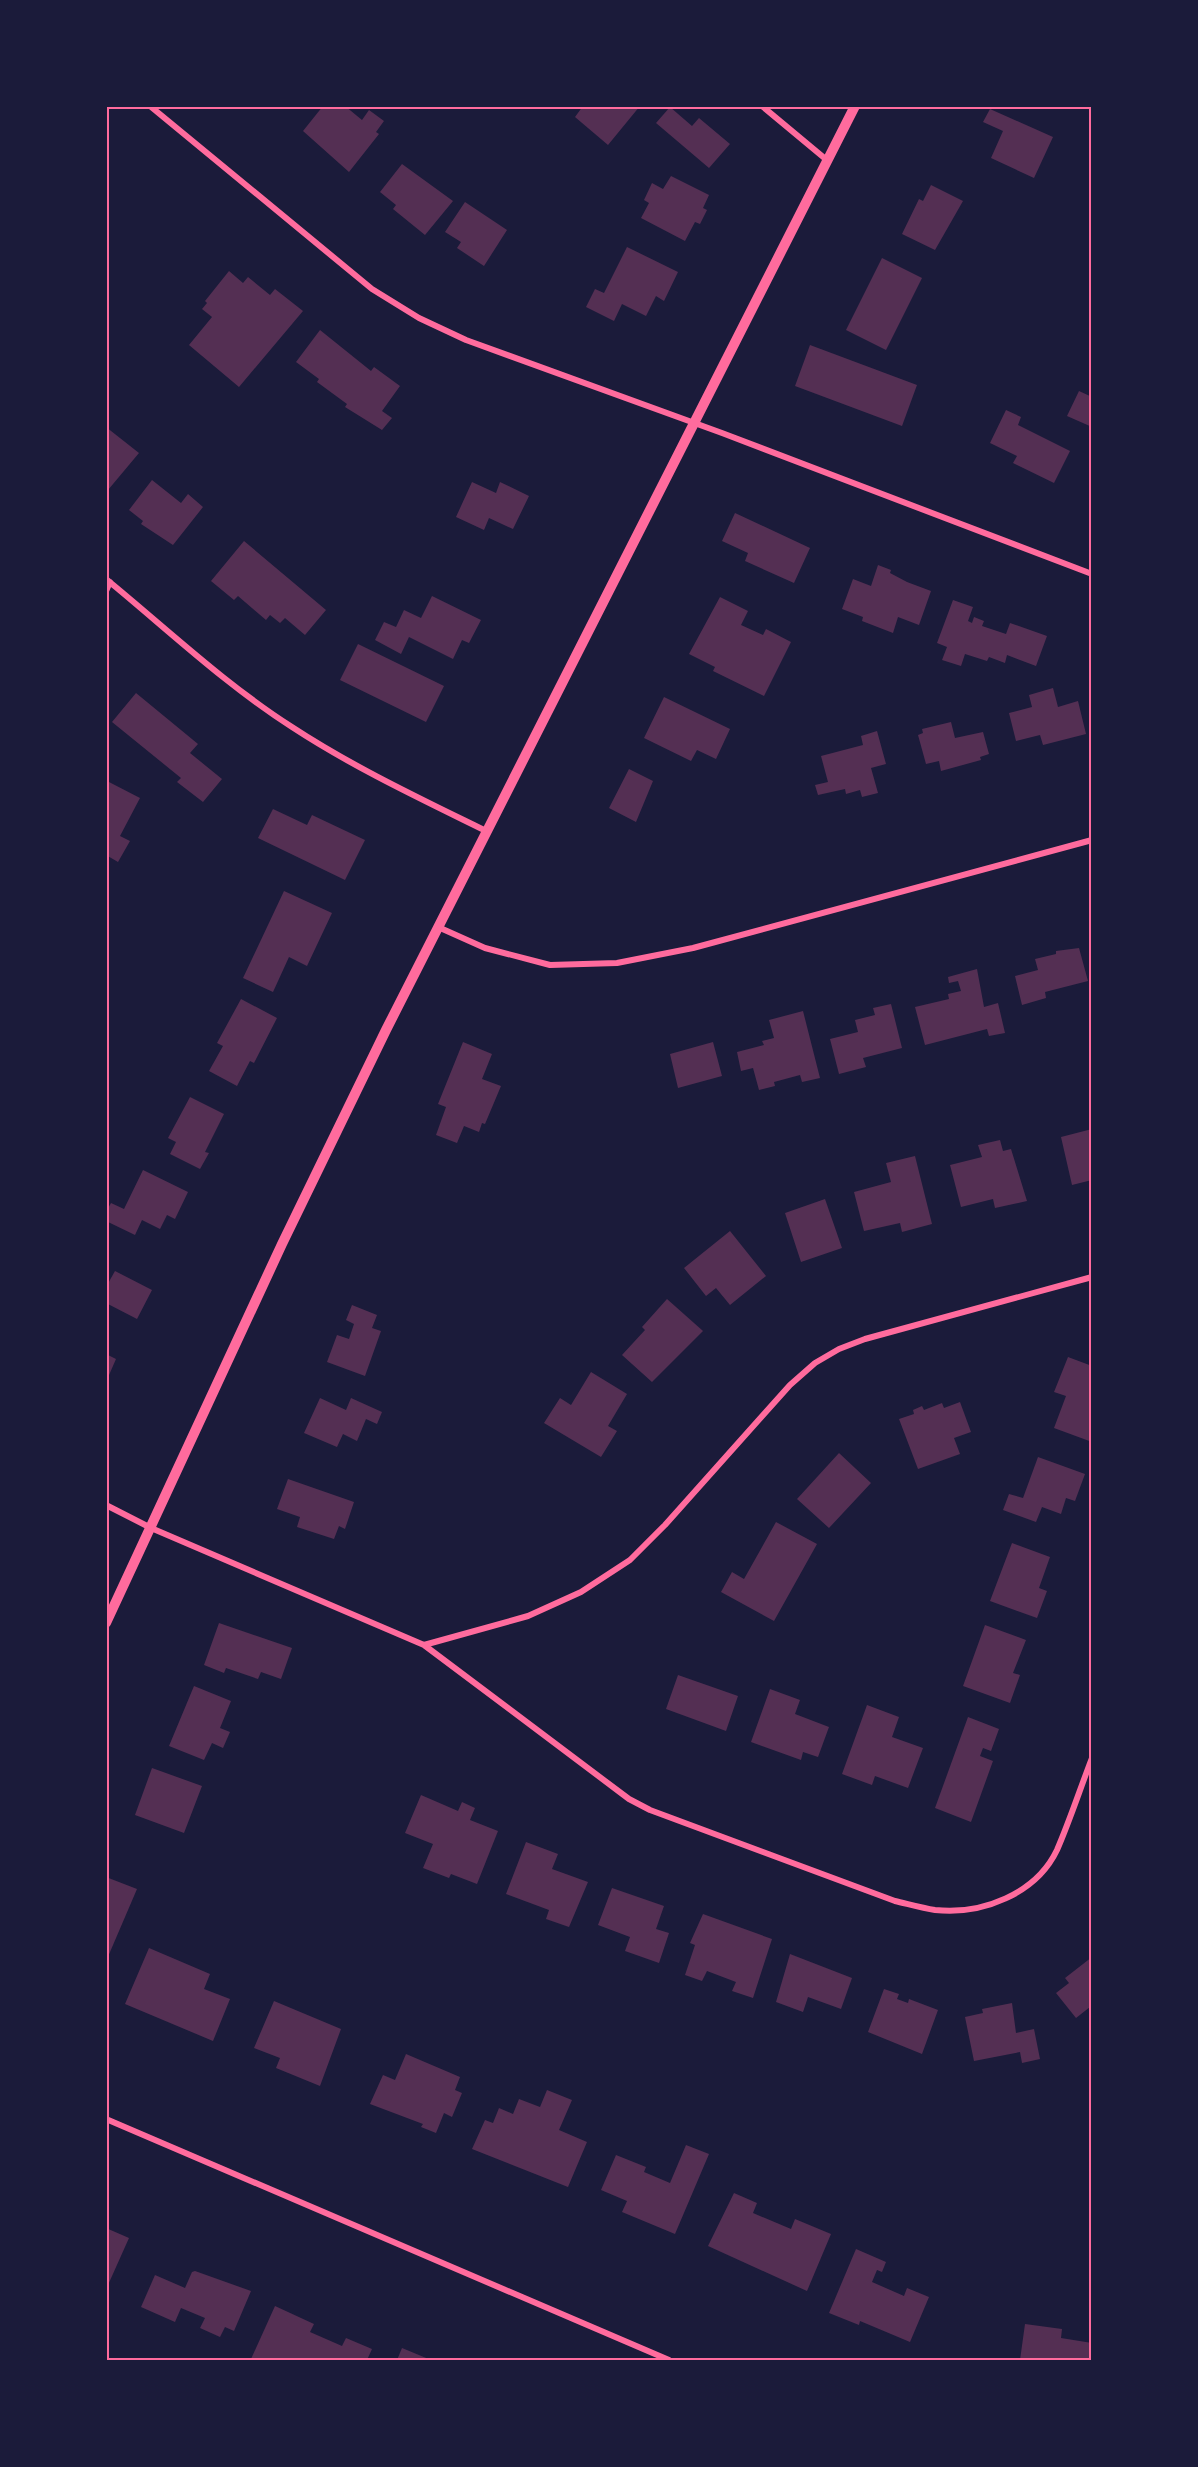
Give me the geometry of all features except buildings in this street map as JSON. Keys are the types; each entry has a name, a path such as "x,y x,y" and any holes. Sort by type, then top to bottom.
{"street":[{"path":"150,106 372,289 419,318 466,340 1092,574"},
{"path":"762,106 828,161"},
{"path":"106,1623 287,1233 438,927 855,106"},
{"path":"106,591 108,580 243,693 291,727 336,754 486,831"},
{"path":"438,927 485,948 550,965 617,963 704,945 1092,840"},
{"path":"424,1645 528,1616 581,1592 630,1560 665,1525 790,1385 815,1363 839,1349 865,1339 1092,1277"},
{"path":"106,1505 152,1528 424,1645 630,1800 650,1810 895,1901 936,1910 974,1908 1010,1898 1041,1872 1056,1851 1092,1758"},
{"path":"106,2119 669,2361"}]}
